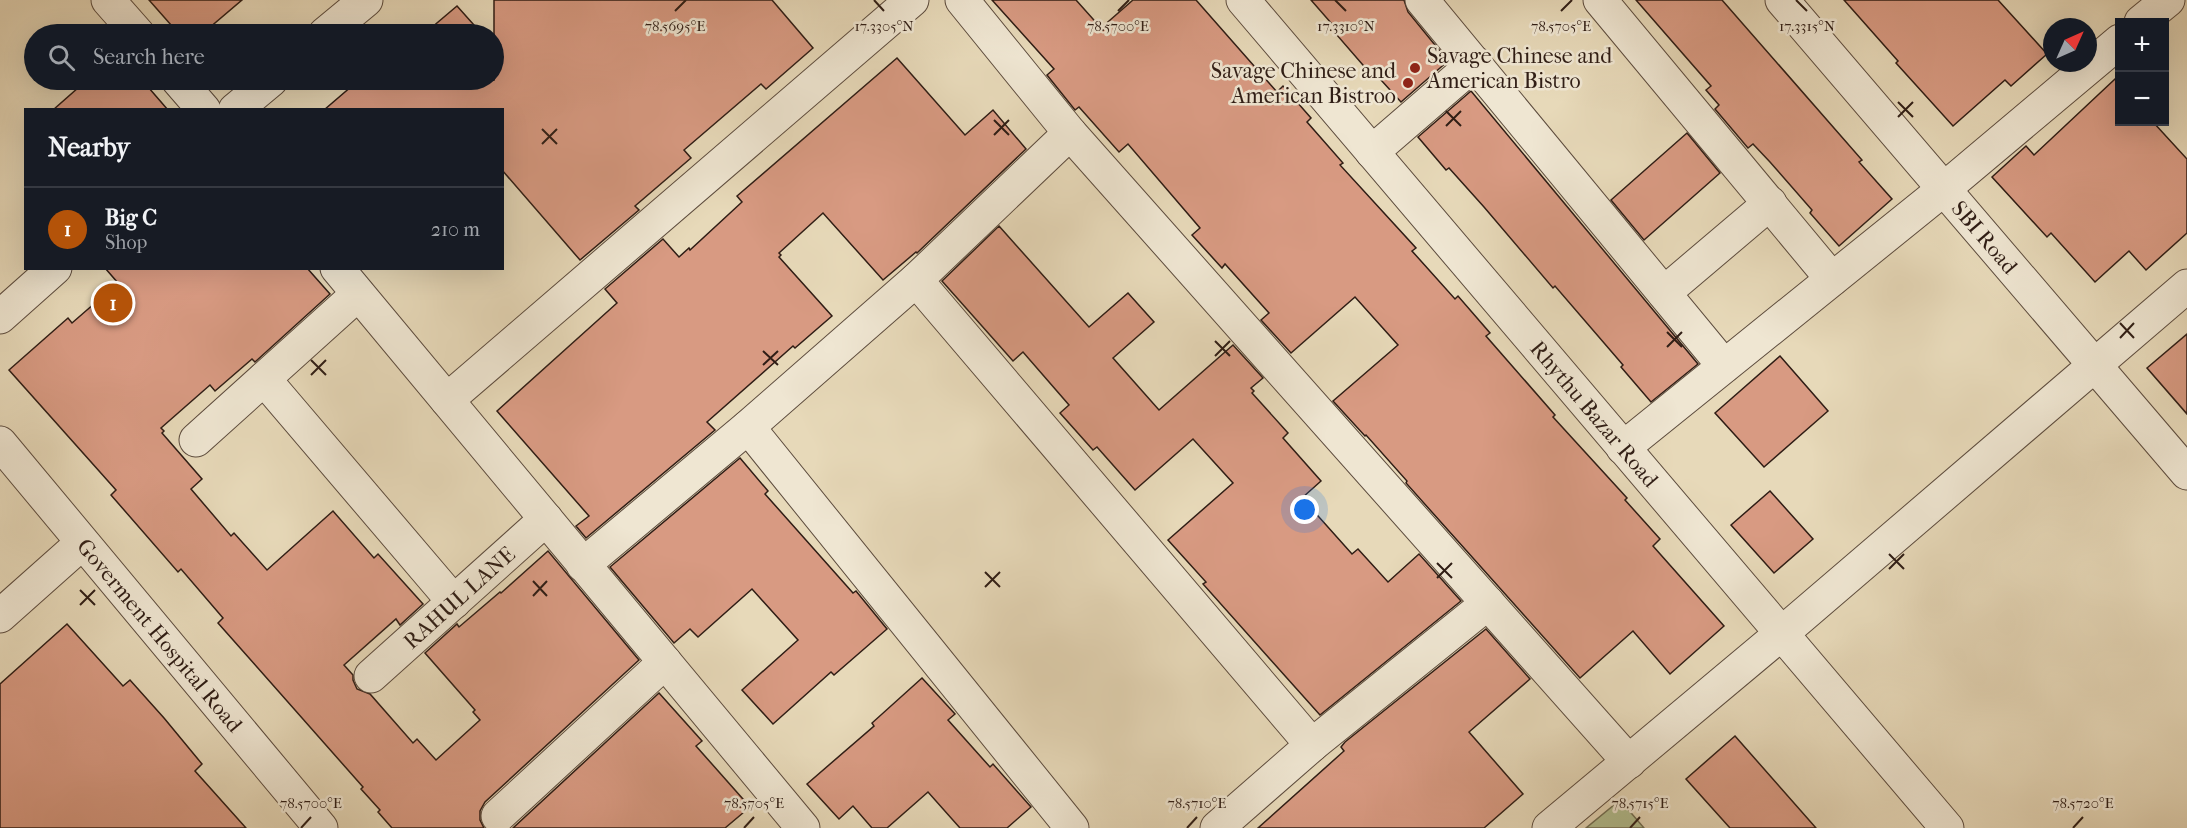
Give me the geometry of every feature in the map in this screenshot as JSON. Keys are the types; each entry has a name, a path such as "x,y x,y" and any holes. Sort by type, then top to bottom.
{"street":[{"path":"108,0 129,24"},
{"path":"337,24 366,0"},
{"path":"447,400 912,0"},
{"path":"962,0 1070,133 1629,762"},
{"name":"Rhythu Bazar Road","path":"1242,0 1947,828"},
{"path":"1422,0 1725,366"},
{"path":"1600,0 1832,279"},
{"name":"SBI Road","path":"1782,0 2187,473"},
{"path":"2146,18 2168,0"},
{"path":"1623,448 1944,189 2115,45"},
{"path":"1372,152 1475,63"},
{"path":"187,90 202,108"},
{"path":"237,108 259,90"},
{"path":"583,565 748,427 916,280 1070,133"},
{"path":"1664,292 1770,203"},
{"path":"0,317 53,270"},
{"path":"339,270 665,662 794,825"},
{"path":"916,280 1312,745"},
{"path":"1549,828 1781,634 2187,286"},
{"path":"196,440 358,294"},
{"path":"264,379 454,602"},
{"path":"748,427 1072,828"},
{"name":"Goverment Hospital Road","path":"0,444 321,828"},
{"name":"RAHUL LANE","path":"371,676 546,519"},
{"path":"0,616 82,543"},
{"path":"1217,828 1312,745 1488,603"},
{"path":"498,816 665,662"}],"green space":[{"path":"1620,800 1644,828 1586,828"}],"building":[{"path":"149,0 242,0 214,24 170,24"},
{"path":"494,0 772,0 813,48 766,89 761,84 684,150 691,158 635,206 639,210 580,260 504,172 504,108 326,108 347,90 504,90 504,24 494,24"},
{"path":"992,0 1076,0 1101,28 1133,0 1196,0 1277,92 1283,86 1311,118 1307,122 1343,163 1340,165 1416,248 1412,251 1455,299 1458,296 1490,333 1486,336 1555,415 1553,417 1627,498 1625,500 1660,539 1653,546 1724,626 1670,674 1633,631 1580,678 1366,435 1333,401 1398,345 1355,297 1291,353 1261,320 1269,313 1225,264 1222,268 1192,235 1200,228 1128,144 1119,152 1079,107 1075,110 1047,75 1054,69"},
{"path":"1311,0 1404,0 1408,12 1448,61 1401,102 1371,69 1369,72 1336,34 1339,32"},
{"path":"1636,0 1722,0 1862,160 1859,162 1892,199 1839,246 1810,213 1812,210 1770,162 1753,144 1748,148 1715,109 1719,105 1706,90 1711,86"},
{"path":"1844,0 1998,0 2043,50 2043,58 2011,86 2005,80 1953,126 1896,63 1898,61"},
{"path":"457,6 473,24 436,24"},
{"path":"897,58 965,135 993,110 1026,149 917,253 883,280 823,213 779,253 781,255 779,257 832,316 795,348 793,346 707,422 715,430 586,538 576,526 589,516 497,411 617,303 605,289 663,239 679,257 689,248 690,250 742,202 737,196"},
{"path":"2115,79 2115,126 2157,126 2187,159 2187,233 2146,270 2129,251 2095,282 2051,233 2047,237 1992,177 2026,146 2034,155"},
{"path":"76,90 151,90 166,108 55,108"},
{"path":"1471,91 1698,364 1651,402 1621,367 1623,365 1555,286 1553,288 1484,207 1449,168 1446,170 1418,137"},
{"path":"1687,133 1720,173 1644,240 1611,200"},
{"path":"999,226 1089,327 1128,293 1154,322 1113,358 1159,410 1233,345 1263,378 1251,388 1254,391 1252,393 1288,433 1283,438 1321,481 1302,498 1352,554 1358,549 1388,582 1419,554 1461,601 1320,715 1203,584 1206,582 1168,540 1233,483 1193,439 1135,490 1097,447 1093,450 1060,413 1069,405 1023,352 1013,361 942,281"},
{"path":"107,270 309,270 330,294 255,362 252,359 215,391 210,385 161,428 164,431 162,433 202,479 191,489 231,536 234,533 267,570 333,511 374,558 378,554 423,604 400,625 396,619 344,665 353,675 357,689 370,694 413,743 417,739 436,760 480,720 473,712 475,710 425,653 457,624 459,627 501,593 548,551 639,660 485,802 480,811 480,820 484,828 392,828 378,812 380,810 361,789 363,787 218,623 223,618 181,569 178,572 111,495 116,490 9,370 68,318 72,323 118,283"},
{"path":"2187,334 2187,414 2147,368"},
{"path":"1780,356 1828,411 1764,467 1715,413"},
{"path":"740,458 768,491 765,494 853,593 856,591 887,629 834,675 831,672 773,724 742,690 798,640 752,589 698,637 690,629 674,643 610,567"},
{"path":"1770,491 1813,539 1774,573 1731,525"},
{"path":"67,624 123,686 130,680 164,718 202,764 195,771 246,828 0,828 0,684"},
{"path":"1486,629 1530,679 1469,732 1523,794 1484,828 1258,828 1344,751 1341,747 1345,742"},
{"path":"922,678 955,714 948,720 990,767 993,764 1031,807 1007,828 960,828 928,792 887,828 872,828 853,806 839,819 807,784 874,726 872,723"},
{"path":"659,693 702,741 696,746 750,807 725,828 513,828"},
{"path":"1735,736 1816,828 1730,828 1686,779"}],"place":[{"name":"Savage Chinese and American Bistro","path":"1415,68"},
{"name":"Savage Chinese and American Bistroo","path":"1408,83"},
{"name":"Big C","path":"113,303"}]}
